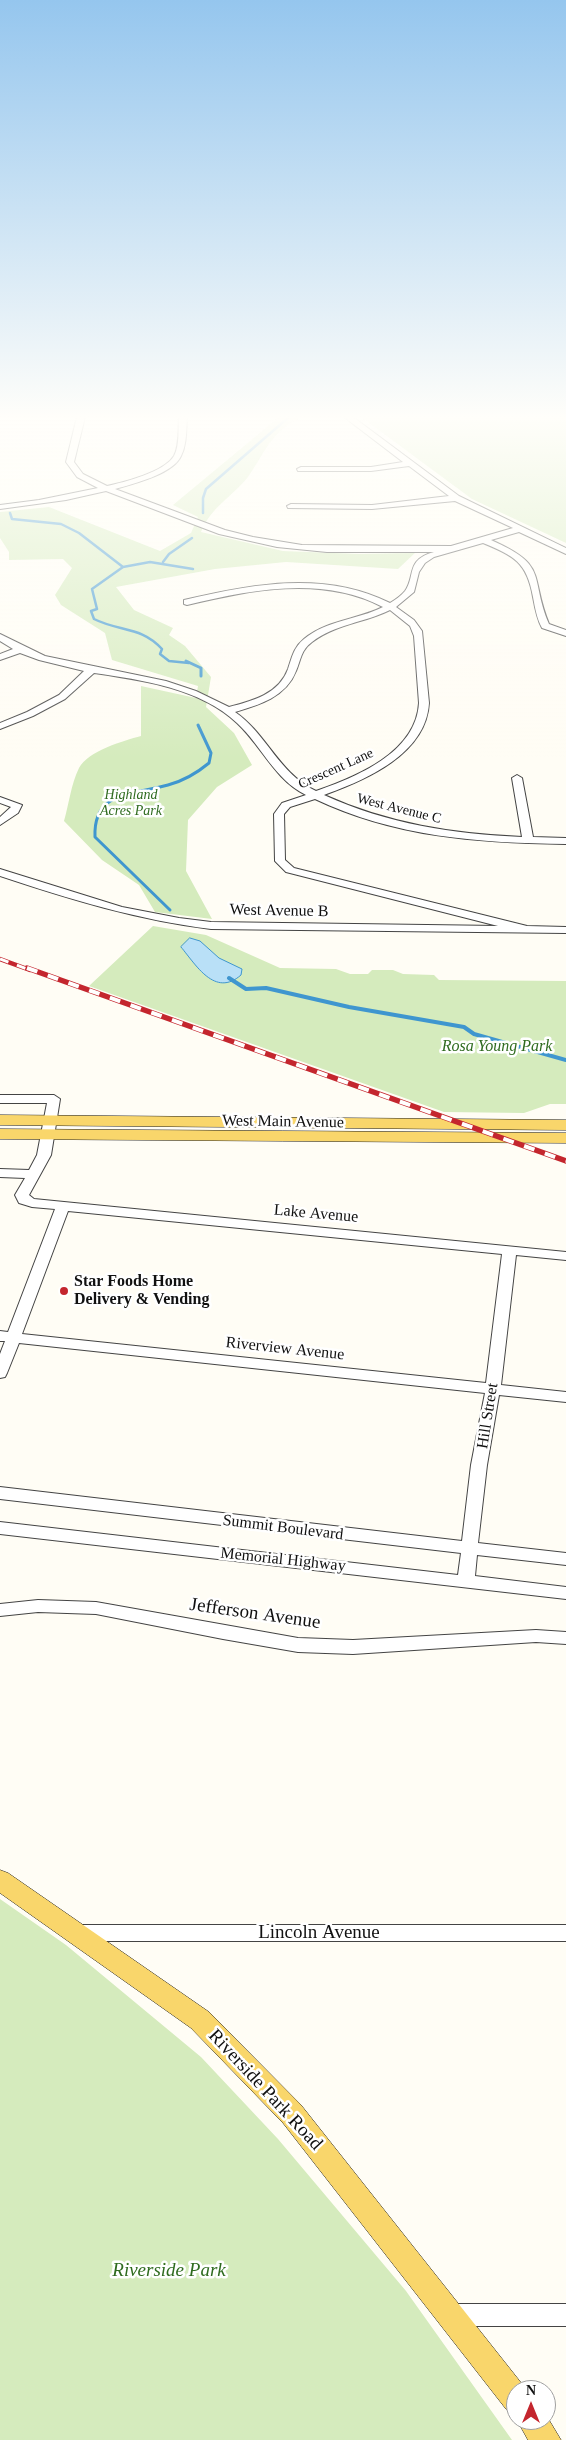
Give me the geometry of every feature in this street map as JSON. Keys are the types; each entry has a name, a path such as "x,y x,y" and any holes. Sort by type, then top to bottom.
{"main road":[{"name":"West Main Avenue","path":"0,1120 50,1127 566,1138"},
{"name":"West Main Avenue","path":"0,1134 50,1127 566,1125"},
{"name":"Riverside Park Road","path":"0,1880 207,2026 292,2114 506,2386"}],"street":[{"path":"220,531 254,540 293,547 451,549"},
{"path":"227,711 269,696 281,687 289,678 294,656 302,645 315,635 337,626 381,613 409,593 412,585 412,575 420,561 431,555 514,531"},
{"path":"524,531 566,552"},
{"path":"484,540 510,552 524,562 531,572 545,626 566,633"},
{"name":"Crescent Lane","path":"187,602 251,588 311,586 378,599 415,627 423,687 423,714 411,739 389,760 361,776 286,805 279,814 280,861 290,870 528,930"},
{"name":"West Avenue C","path":"0,637 21,650 92,669 130,675 172,686 206,699 241,721 279,770 299,787 345,810 426,832 471,838 566,841"},
{"path":"0,657 21,650"},
{"path":"0,726 30,714 62,697 92,669"},
{"path":"517,778 528,840"},
{"path":"0,800 17,805 14,811 0,822"},
{"name":"West Avenue B","path":"0,872 112,909 192,925 226,927 566,930"},
{"path":"0,1099 54,1099 44,1155 32,1174 0,1174"},
{"name":"Lake Avenue","path":"32,1174 22,1195 24,1200 32,1203 566,1256"},
{"path":"0,1373 7,1337 63,1207"},
{"name":"Hill Street","path":"466,1581 510,1250"},
{"name":"Riverview Avenue","path":"7,1337 566,1397"},
{"name":"Summit Boulevard","path":"0,1493 566,1559"},
{"name":"Memorial Highway","path":"0,1528 566,1593"},
{"name":"Jefferson Avenue","path":"0,1610 38,1606 96,1608 298,1645 353,1646 536,1636 566,1638"},
{"name":"Lincoln Avenue","path":"73,1932 566,1933"},
{"path":"452,2315 566,2315"}],"green space":[{"name":"Highland Acres Park","path":"0,531 109,531 160,551 192,531 202,531 283,551 359,554 415,553 398,569 286,562 215,569 116,587 134,610 173,628 169,635 185,646 211,677 206,707 234,733 252,765 217,787 188,820 186,871 212,919 155,912 139,885 102,860 64,821 74,781 79,768 84,762 98,752 141,736 141,686 196,698 198,686 112,660 105,633 61,605 55,595 72,568 63,559 9,560 9,552 0,538"},
{"path":"540,531 566,531 566,543"},
{"name":"Rosa Young Park","path":"153,926 206,935 280,968 336,969 350,974 368,974 372,970 393,970 403,974 434,975 439,980 566,981 566,1104 550,1104 524,1113 444,1112 89,986"},
{"name":"Riverside Park","path":"0,1899 66,1945 201,2057 278,2139 406,2291 512,2440 0,2440"}],"water":[{"path":"190,938 200,941 219,958 242,969 241,975 232,981 223,983 207,976 181,947"}],"waterway":[{"path":"75,531 123,567"},
{"path":"163,562 169,554 192,538"},
{"path":"123,567 150,562 193,569"},
{"path":"123,567 92,589 97,609 91,611 94,619 146,636 162,649 160,654 169,661 189,663"},
{"path":"186,661 201,668 201,676"},
{"path":"170,910 95,837 96,822 101,810 118,797 179,781 209,763 211,753 198,725"},
{"path":"229,978 246,989 266,988 349,1007 464,1027 474,1034 566,1060"}],"railway":[{"path":"0,959 30,970"},
{"path":"27,968 566,1161"}],"place":[{"name":"Star Foods Home Delivery & Vending","path":"64,1291"}]}
